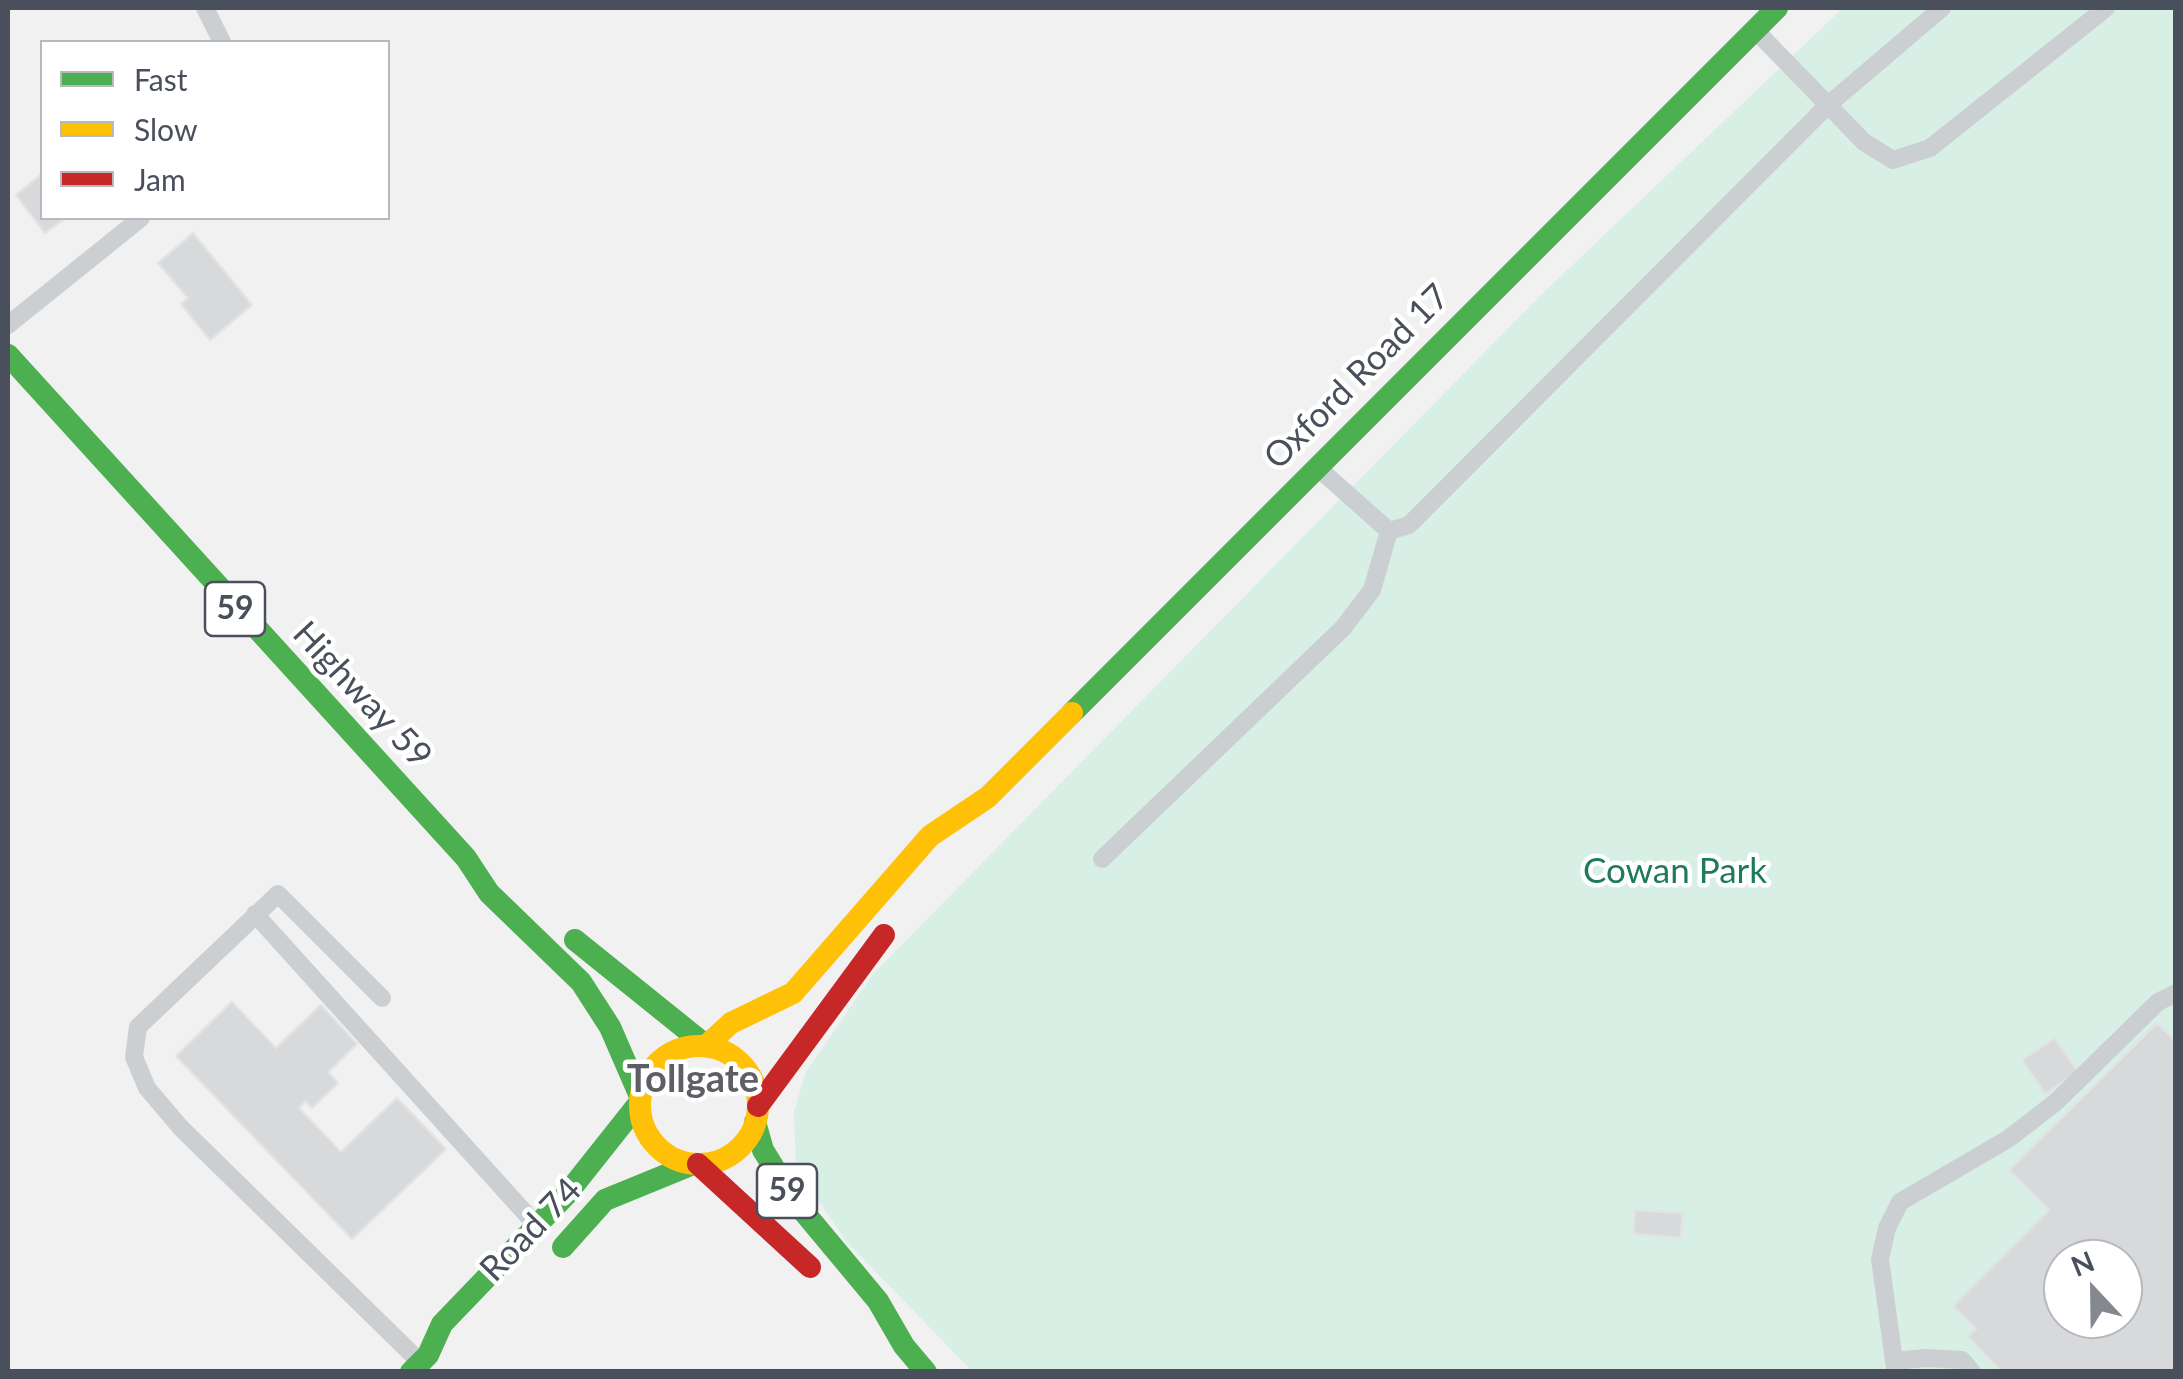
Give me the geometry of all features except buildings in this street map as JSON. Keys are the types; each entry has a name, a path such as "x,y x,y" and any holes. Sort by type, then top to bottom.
{"main road":[{"name":"Oxford Road 17","path":"705,1043 731,1024 792,993 930,836 988,797 1777,8"},
{"name":"Highway 59","path":"8,355 466,858 489,893 581,982 610,1027 639,1100"},
{"name":"Oxford Road 17","path":"957,848 988,797"},
{"name":"Highway 59","path":"466,858 509,879"},
{"path":"705,1043 661,1061 639,1100 644,1126 660,1149 696,1164 725,1158 738,1149 757,1114 899,918"},
{"path":"560,927 705,1043 740,1064 750,1076 757,1114"},
{"name":"Road 74","path":"420,1363 442,1324 538,1226 639,1100"},
{"name":"59","path":"757,1114 763,1150 793,1200 878,1301 904,1346 926,1372"},
{"name":"Road 74","path":"550,1260 605,1200 696,1164"},
{"name":"59","path":"696,1164 824,1281"},
{"name":"59","path":"858,1318 904,1346"},
{"path":"420,1363 464,1348"}],"lane":[{"path":"205,8 221,40"},
{"path":"1389,531 1409,525 1828,105 1942,8"},
{"path":"1754,30 1878,154 1904,159 1930,148 2106,8"},
{"path":"8,326 139,220"},
{"path":"1316,467 1389,531"},
{"path":"1102,859 1343,628 1372,590 1389,531"},
{"path":"382,998 278,894 138,1027 134,1057 147,1088 182,1128 420,1363"},
{"path":"256,914 538,1226"},
{"path":"1972,1372 1962,1360 1895,1366 1880,1259 1887,1228 1900,1202 2008,1139 2056,1102 2158,1002 2176,993"}],"green space":[{"name":"Cowan Park","path":"1843,8 2175,8 2175,1371 972,1371 846,1241 796,1168 794,1111 806,1072 873,974 1541,295"}],"traffic: fast":[{"path":"1072,713 1777,8"},
{"path":"8,355 466,858 489,893 581,982 610,1027 640,1096"},
{"path":"575,940 703,1043"},
{"path":"411,1372 428,1355 442,1324 566,1195 639,1103"},
{"path":"755,1122 763,1150 793,1199 878,1301 904,1346 926,1372"},
{"path":"563,1247 605,1200 693,1164"}],"traffic: slow":[{"path":"708,1044 731,1023 793,993 930,836 988,797 1072,713"},
{"path":"699,1046 721,1051 741,1063 753,1083 758,1105 753,1127 741,1147 721,1159 699,1164 677,1159 657,1147 645,1127 640,1105 645,1083 657,1063 677,1051 699,1046"}],"traffic: jam":[{"path":"758,1106 884,935"},
{"path":"698,1164 810,1267"}],"district":[{"name":"Tollgate","path":"693,1080"}]}
